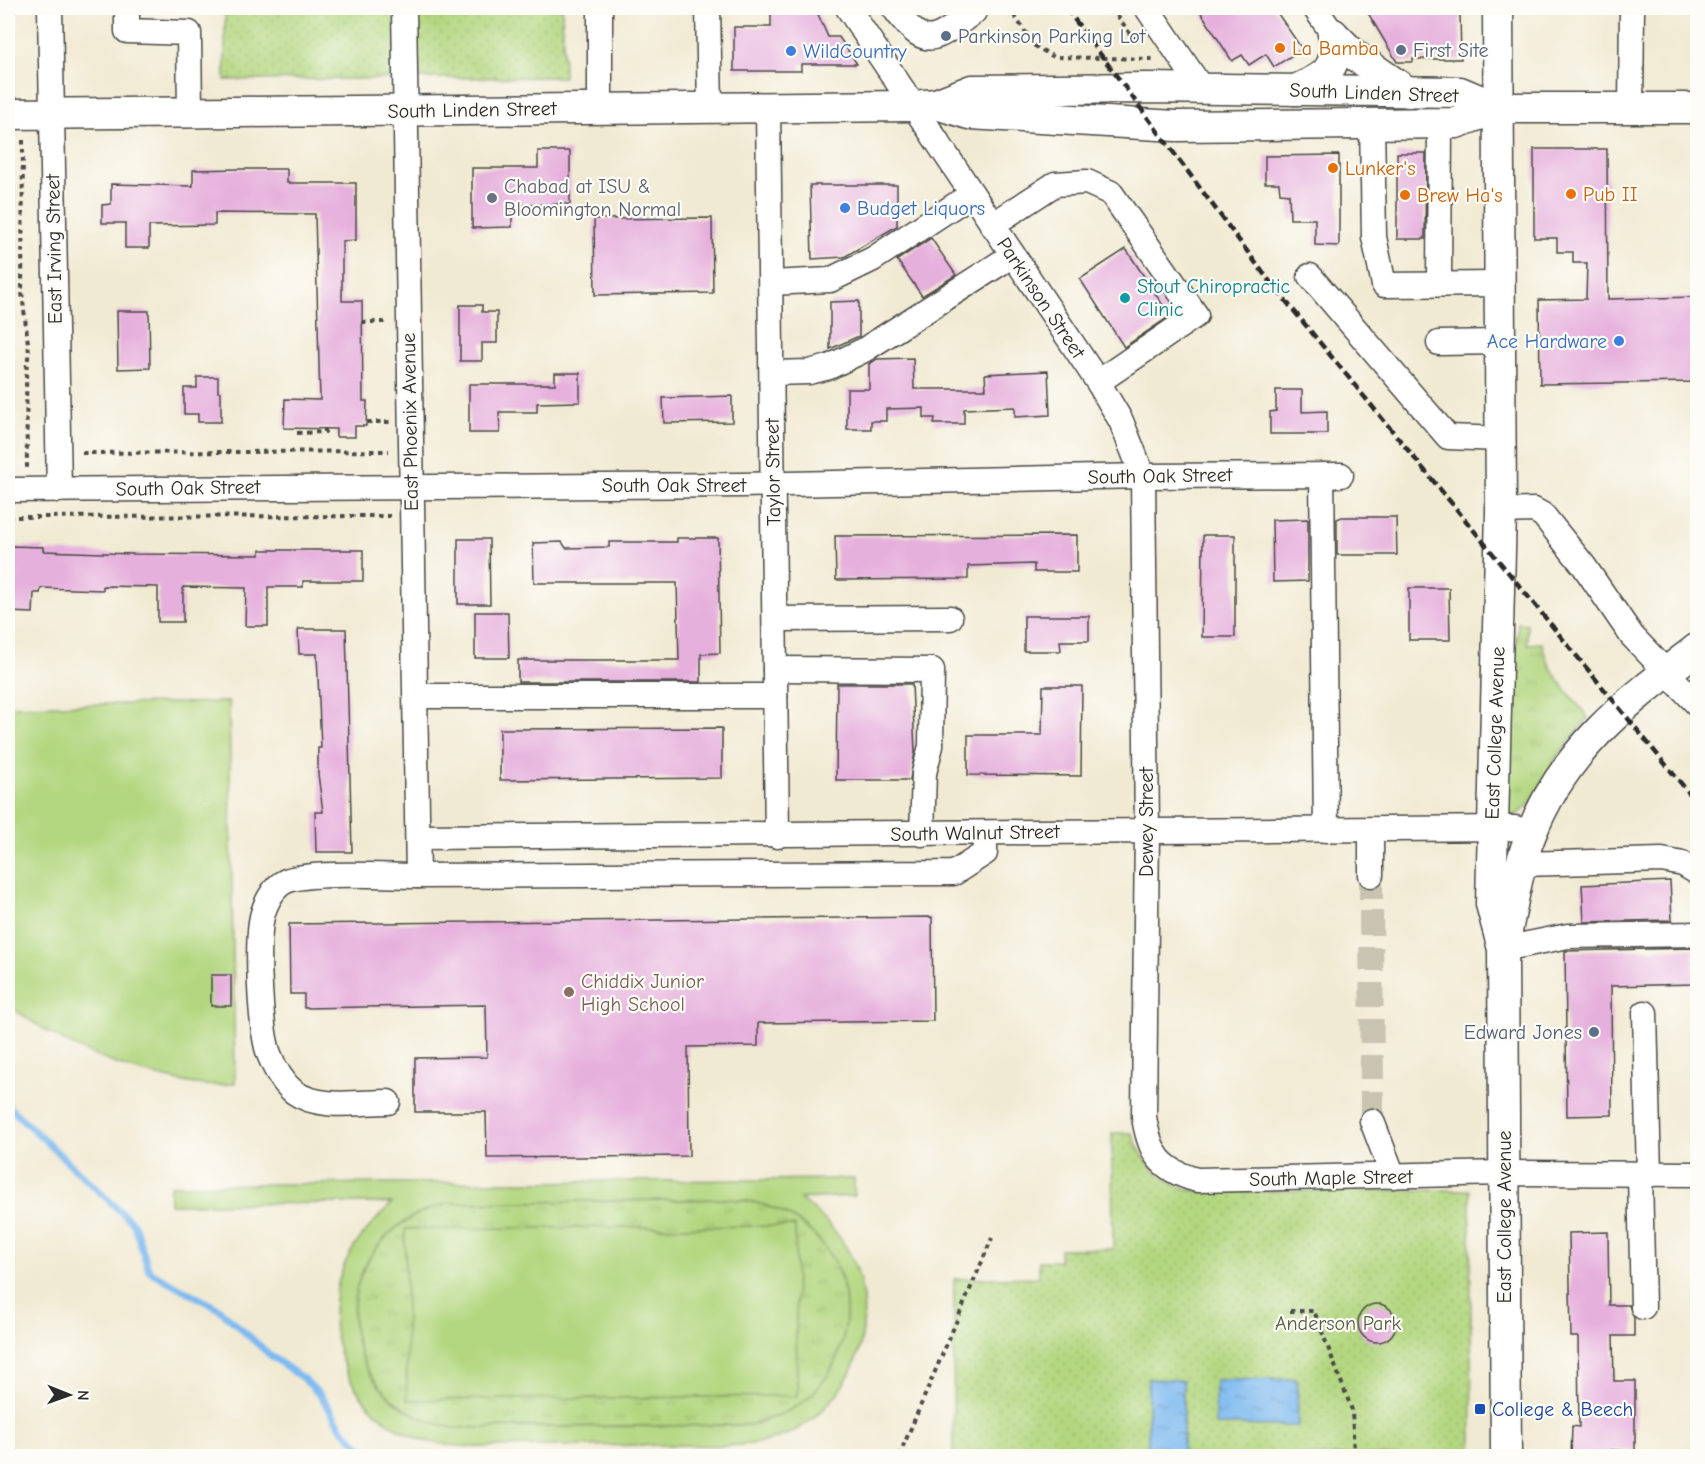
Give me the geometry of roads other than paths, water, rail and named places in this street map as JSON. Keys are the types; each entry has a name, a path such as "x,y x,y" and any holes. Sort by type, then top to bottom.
{"main road":[{"name":"East College Avenue","path":"1498,8 1501,511 1491,829 1491,904 1503,949 1506,1456"},
{"path":"1295,90 1323,78 1330,67 1336,48 1332,34"},
{"path":"1332,34 1354,55 1408,92"},
{"name":"South Linden Street","path":"924,105 972,90 1202,89 1460,92 1498,108"},
{"name":"South Linden Street","path":"8,114 924,105 969,114 1176,126 1456,123 1498,108"},
{"path":"1498,108 1698,108"},
{"path":"1503,949 1532,833 1572,762 1601,727 1698,648"}],"street":[{"name":"East Irving Street","path":"50,8 59,490"},
{"path":"127,8 127,32 189,33 190,113"},
{"name":"East Phoenix Avenue","path":"404,8 418,876"},
{"path":"600,8 600,109"},
{"path":"708,8 710,108"},
{"name":"Parkinson Street","path":"849,8 924,105 972,194 1098,382 1121,421 1143,476"},
{"path":"894,8 911,31 922,38 936,38 974,12 971,8"},
{"path":"1147,8 1202,89"},
{"path":"1315,8 1332,34"},
{"path":"1631,108 1632,8"},
{"name":"Taylor Street","path":"768,107 777,836"},
{"path":"1372,123 1374,237 1384,285 1500,284"},
{"path":"1439,284 1440,123"},
{"path":"992,225 1055,184 1087,182 1111,193 1196,315 1098,382"},
{"path":"771,283 830,280 873,259 972,194"},
{"path":"772,374 809,372 829,367 864,350 1012,255"},
{"path":"1310,276 1448,437 1501,439"},
{"path":"1439,343 1500,342"},
{"name":"South Oak Street","path":"16,490 773,484 1143,476 1331,475 1326,830"},
{"name":"Dewey Street","path":"1143,476 1147,829 1144,1117 1153,1151 1162,1164"},
{"path":"1501,511 1534,510 1543,515 1584,566 1632,636 1698,705"},
{"path":"775,619 950,618"},
{"path":"775,669 932,669 931,746 924,773 922,834"},
{"path":"416,696 775,696"},
{"name":"South Walnut Street","path":"418,837 777,836 1147,829 1515,828 1532,833"},
{"path":"1371,830 1371,875"},
{"path":"388,1102 319,1102 293,1091 280,1075 269,1054 263,1032 261,922 274,890 285,881 304,877 954,873 985,854 985,833"},
{"path":"1523,864 1662,860 1683,864 1698,873"},
{"path":"1503,949 1568,936 1698,934"},
{"path":"1643,1307 1645,1013"},
{"path":"1372,1121 1393,1176"},
{"name":"South Maple Street","path":"1162,1164 1179,1176 1197,1180 1504,1173 1698,1174"}],"water":[{"path":"1148,1379 1183,1380 1183,1456 1148,1456"},
{"path":"1297,1379 1298,1426 1215,1425 1215,1380"}],"waterway":[{"path":"8,1106 134,1224 149,1271 219,1309 271,1356 305,1380 321,1396 343,1430 371,1456"}],"tunnel":[{"path":"1371,875 1372,1121"}],"railway":[{"path":"1066,8 1267,278 1698,804"}],"place":[{"name":"Parkinson Parking Lot","path":"946,36"},
{"name":"La Bamba","path":"1280,48"},
{"name":"First Site","path":"1401,50"},
{"name":"WildCountry","path":"791,51"},
{"name":"Lunker's","path":"1333,168"},
{"name":"Pub II","path":"1571,194"},
{"name":"Brew Ha's","path":"1405,195"},
{"name":"Chabad at ISU & Bloomington Normal","path":"492,198"},
{"name":"Budget Liquors","path":"845,208"},
{"name":"Stout Chiropractic Clinic","path":"1125,298"},
{"name":"Ace Hardware","path":"1619,341"},
{"name":"Chiddix Junior High School","path":"569,992"},
{"name":"Edward Jones","path":"1594,1032"},
{"name":"College & Beech","path":"1480,1409"}],"park label":[{"name":"Anderson Park","path":"1338,1323"}]}
